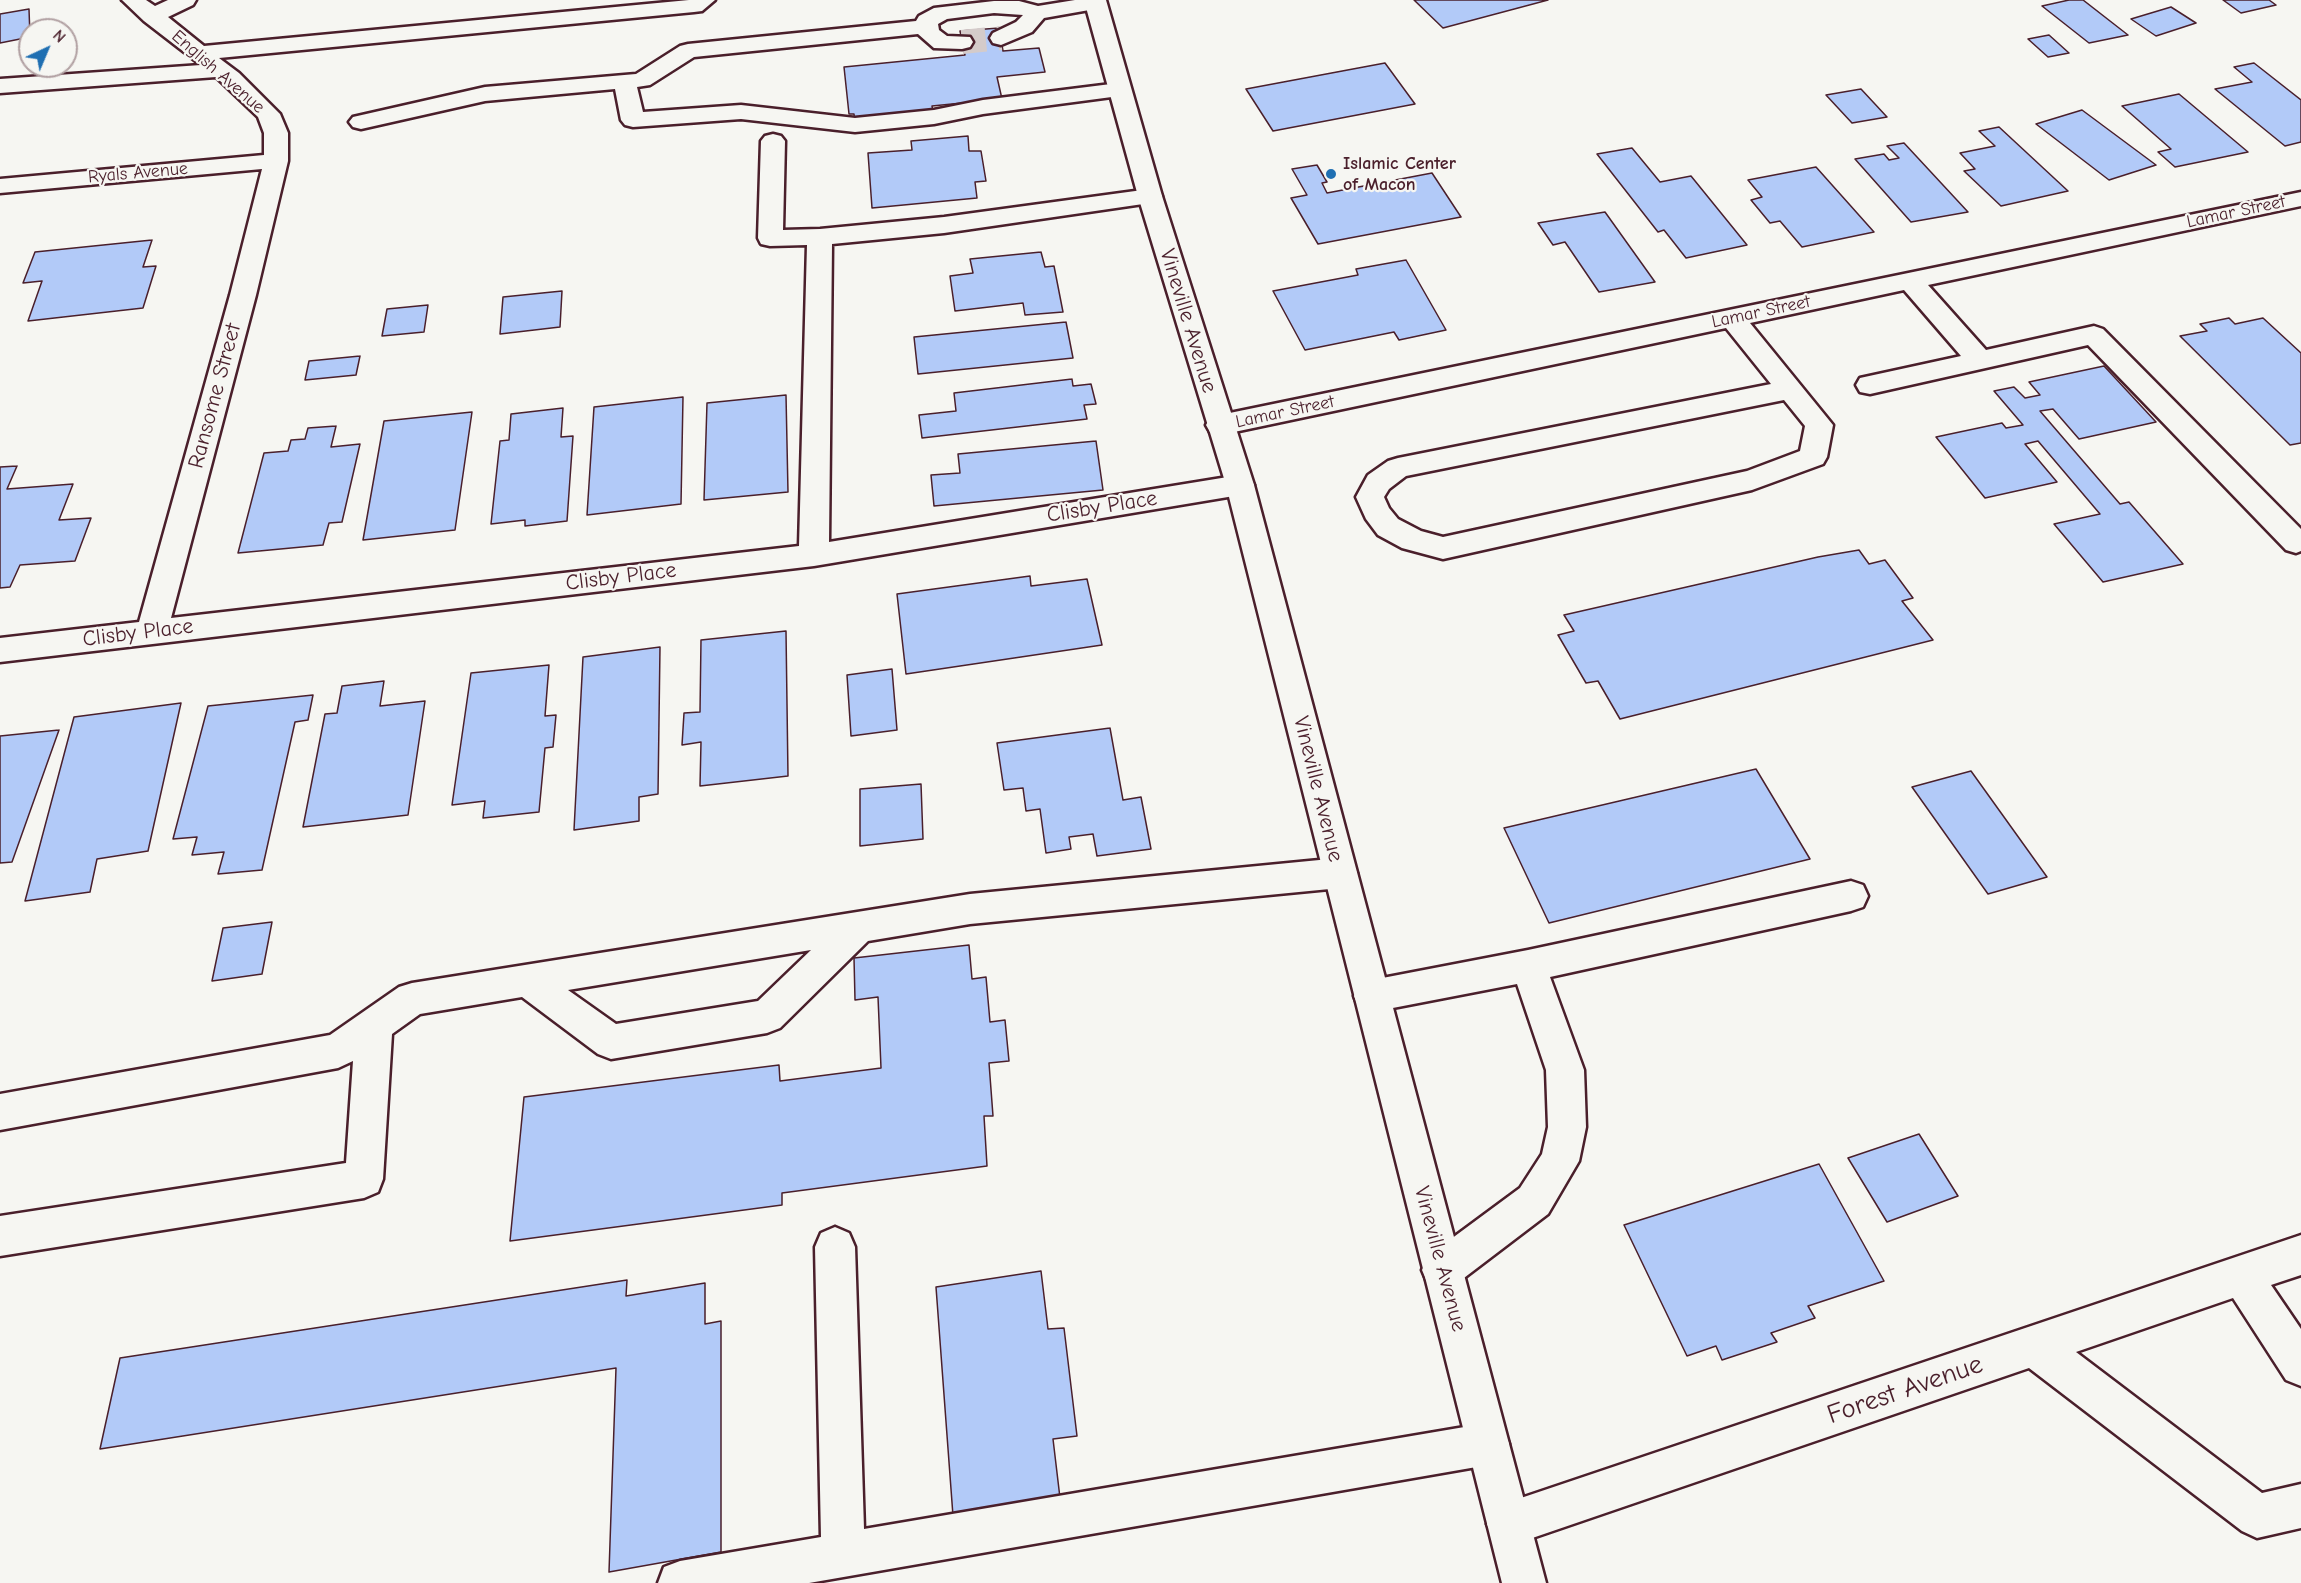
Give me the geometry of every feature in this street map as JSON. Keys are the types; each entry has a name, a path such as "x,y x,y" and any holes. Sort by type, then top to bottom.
{"street":[{"name":"English Avenue","path":"132,0 221,70 268,114 276,133 276,160"},
{"path":"152,16 185,0"},
{"path":"199,53 694,6 704,0"},
{"path":"962,42 942,43 928,32 927,21 942,13 984,8 1020,8 1037,13 1095,1"},
{"name":"Vineville Avenue","path":"1095,1 1150,196 1240,485 1524,1583"},
{"path":"1001,38 1024,27 1037,13"},
{"path":"361,122 485,94 642,80 688,51 928,26"},
{"path":"0,86 221,70"},
{"path":"625,82 633,120 741,111 855,125 934,117 983,107 1119,90"},
{"path":"773,141 770,238 820,237 944,225 1150,196"},
{"name":"Ryals Avenue","path":"0,186 276,160"},
{"name":"Ransome Street","path":"152,632 243,295 276,160"},
{"name":"Lamar Street","path":"1220,425 2301,199"},
{"path":"814,555 820,237"},
{"path":"1909,280 1980,360"},
{"path":"1732,318 1790,389 1819,425 1813,457 1752,480 1443,548 1412,540 1388,527 1376,512 1370,497 1378,482 1398,468 1790,389"},
{"path":"1870,385 2094,335 2296,542"},
{"name":"Clisby Place","path":"0,650 814,555 1240,485"},
{"path":"0,1112 338,1051 412,999 970,909 1340,873"},
{"path":"1372,996 1528,966 1851,896"},
{"path":"528,981 611,1042 767,1016 859,927"},
{"path":"1442,1270 1534,1201 1560,1161 1567,1127 1565,1070 1528,966"},
{"path":"0,1236 364,1179 374,1026"},
{"path":"835,1247 843,1555"},
{"name":"Forest Avenue","path":"1509,1524 2301,1255"},
{"path":"2241,1275 2301,1365"},
{"path":"2034,1346 2257,1516 2301,1506"},
{"path":"680,1583 1488,1444"}],"building":[{"path":"1414,0 1548,0 1443,28"},
{"path":"2069,0 2083,0 2128,35 2089,43 2042,6"},
{"path":"2223,0 2269,0 2276,5 2241,13"},
{"path":"2171,7 2196,23 2156,36 2131,19"},
{"path":"29,9 29,18 18,18 18,39 0,43 0,14"},
{"path":"999,28 1003,51 1039,48 1045,72 997,77 1002,99 932,106 934,116 855,124 854,114 849,114 844,67 965,55 960,31"},
{"path":"2049,35 2069,53 2048,57 2028,39"},
{"path":"1385,63 1415,104 1273,131 1246,89"},
{"path":"2254,63 2301,100 2301,142 2285,146 2215,89 2252,82 2234,67"},
{"path":"1861,89 1887,117 1852,123 1826,95"},
{"path":"2179,94 2248,152 2175,167 2158,152 2171,149 2122,106"},
{"path":"2082,110 2156,165 2109,180 2036,124"},
{"path":"1999,127 2068,191 2001,206 1964,171 1975,169 1960,153 1995,146 1979,131"},
{"path":"968,136 969,151 981,151 986,181 975,182 977,198 872,208 868,153 912,150 911,141"},
{"path":"1904,143 1968,212 1911,222 1855,159 1884,154 1889,160 1899,158 1887,146"},
{"path":"1632,148 1660,182 1691,176 1747,245 1686,258 1664,230 1658,232 1597,154"},
{"path":"1317,165 1327,182 1322,183 1327,193 1432,173 1461,217 1318,244 1291,198 1307,195 1292,169"},
{"path":"1816,167 1874,232 1802,247 1780,221 1770,223 1751,200 1762,197 1748,180"},
{"path":"1605,212 1655,282 1599,292 1565,242 1553,245 1538,223"},
{"path":"152,240 143,267 156,266 143,308 28,321 42,281 23,283 35,252"},
{"path":"1041,252 1045,267 1054,266 1063,312 1025,315 1023,303 955,311 950,276 973,273 970,259"},
{"path":"1406,260 1446,330 1399,340 1394,332 1305,350 1273,291 1358,275 1356,269"},
{"path":"562,291 560,327 500,334 503,297"},
{"path":"428,305 424,332 382,336 387,309"},
{"path":"2229,318 2235,324 2263,318 2301,353 2301,443 2290,445 2180,336 2207,331 2200,324"},
{"path":"1066,322 1073,358 918,374 914,337"},
{"path":"360,356 356,375 305,380 309,361"},
{"path":"2104,366 2156,422 2079,439 2053,409 2040,411 2120,504 2129,502 2183,564 2103,582 2054,524 2100,514 2038,441 2025,444 2057,482 1985,498 1936,437 2002,423 2006,428 2023,425 1994,391 2014,387 2025,398 2040,395 2029,382"},
{"path":"1072,379 1073,386 1091,384 1096,404 1084,405 1087,419 922,438 919,415 956,411 954,393"},
{"path":"786,395 788,492 704,500 707,403"},
{"path":"683,397 681,504 587,515 594,407"},
{"path":"563,408 561,437 573,436 567,521 525,526 525,520 491,524 500,441 509,440 511,414"},
{"path":"472,412 455,530 363,540 384,421"},
{"path":"336,426 331,447 360,444 342,522 329,523 323,545 238,553 264,453 288,451 291,440 305,439 308,428"},
{"path":"1096,441 1103,490 934,506 931,475 960,473 958,454"},
{"path":"17,466 7,489 73,484 59,520 91,518 75,561 20,565 10,587 0,588 0,467"},
{"path":"1859,550 1869,564 1885,560 1913,598 1902,601 1933,640 1620,719 1598,681 1586,683 1558,635 1574,631 1564,615 1818,557"},
{"path":"1030,576 1031,586 1087,579 1102,645 906,674 897,594"},
{"path":"786,631 788,776 700,786 701,742 682,745 684,713 700,712 701,640"},
{"path":"660,647 658,794 639,797 639,821 574,830 583,657"},
{"path":"549,665 545,716 556,715 553,747 545,748 539,812 483,818 485,801 452,805 471,673"},
{"path":"892,669 897,730 851,736 847,675"},
{"path":"384,681 380,706 425,701 408,815 303,827 325,714 337,713 342,686"},
{"path":"313,695 308,720 295,722 262,870 218,874 224,852 192,855 197,837 173,839 208,706"},
{"path":"181,703 148,851 97,859 90,892 25,901 74,717"},
{"path":"1110,728 1123,800 1141,797 1151,849 1097,856 1093,834 1069,837 1071,849 1046,853 1040,809 1026,811 1023,788 1004,790 997,743"},
{"path":"59,730 12,862 0,863 0,736"},
{"path":"1756,769 1810,859 1549,923 1504,828"},
{"path":"1971,771 2047,877 1988,894 1912,787"},
{"path":"921,784 923,839 860,846 860,789"},
{"path":"272,922 262,974 212,981 223,928"},
{"path":"969,945 972,979 986,977 990,1022 1005,1020 1009,1061 989,1063 993,1116 984,1116 987,1166 782,1193 782,1205 510,1241 524,1097 779,1065 780,1081 881,1068 878,997 855,1000 854,958"},
{"path":"1919,1134 1958,1196 1887,1222 1848,1158"},
{"path":"1819,1164 1884,1281 1808,1306 1815,1318 1771,1333 1777,1342 1722,1360 1716,1346 1687,1356 1624,1225"},
{"path":"1041,1271 1048,1329 1064,1328 1077,1436 1053,1439 1060,1498 953,1516 936,1287"},
{"path":"627,1280 626,1296 705,1283 705,1324 721,1321 721,1552 609,1572 616,1368 100,1449 120,1358"}],"tunnel":[{"path":"962,42 1001,38"}],"place":[{"name":"Islamic Center of Macon","path":"1331,174"}]}
